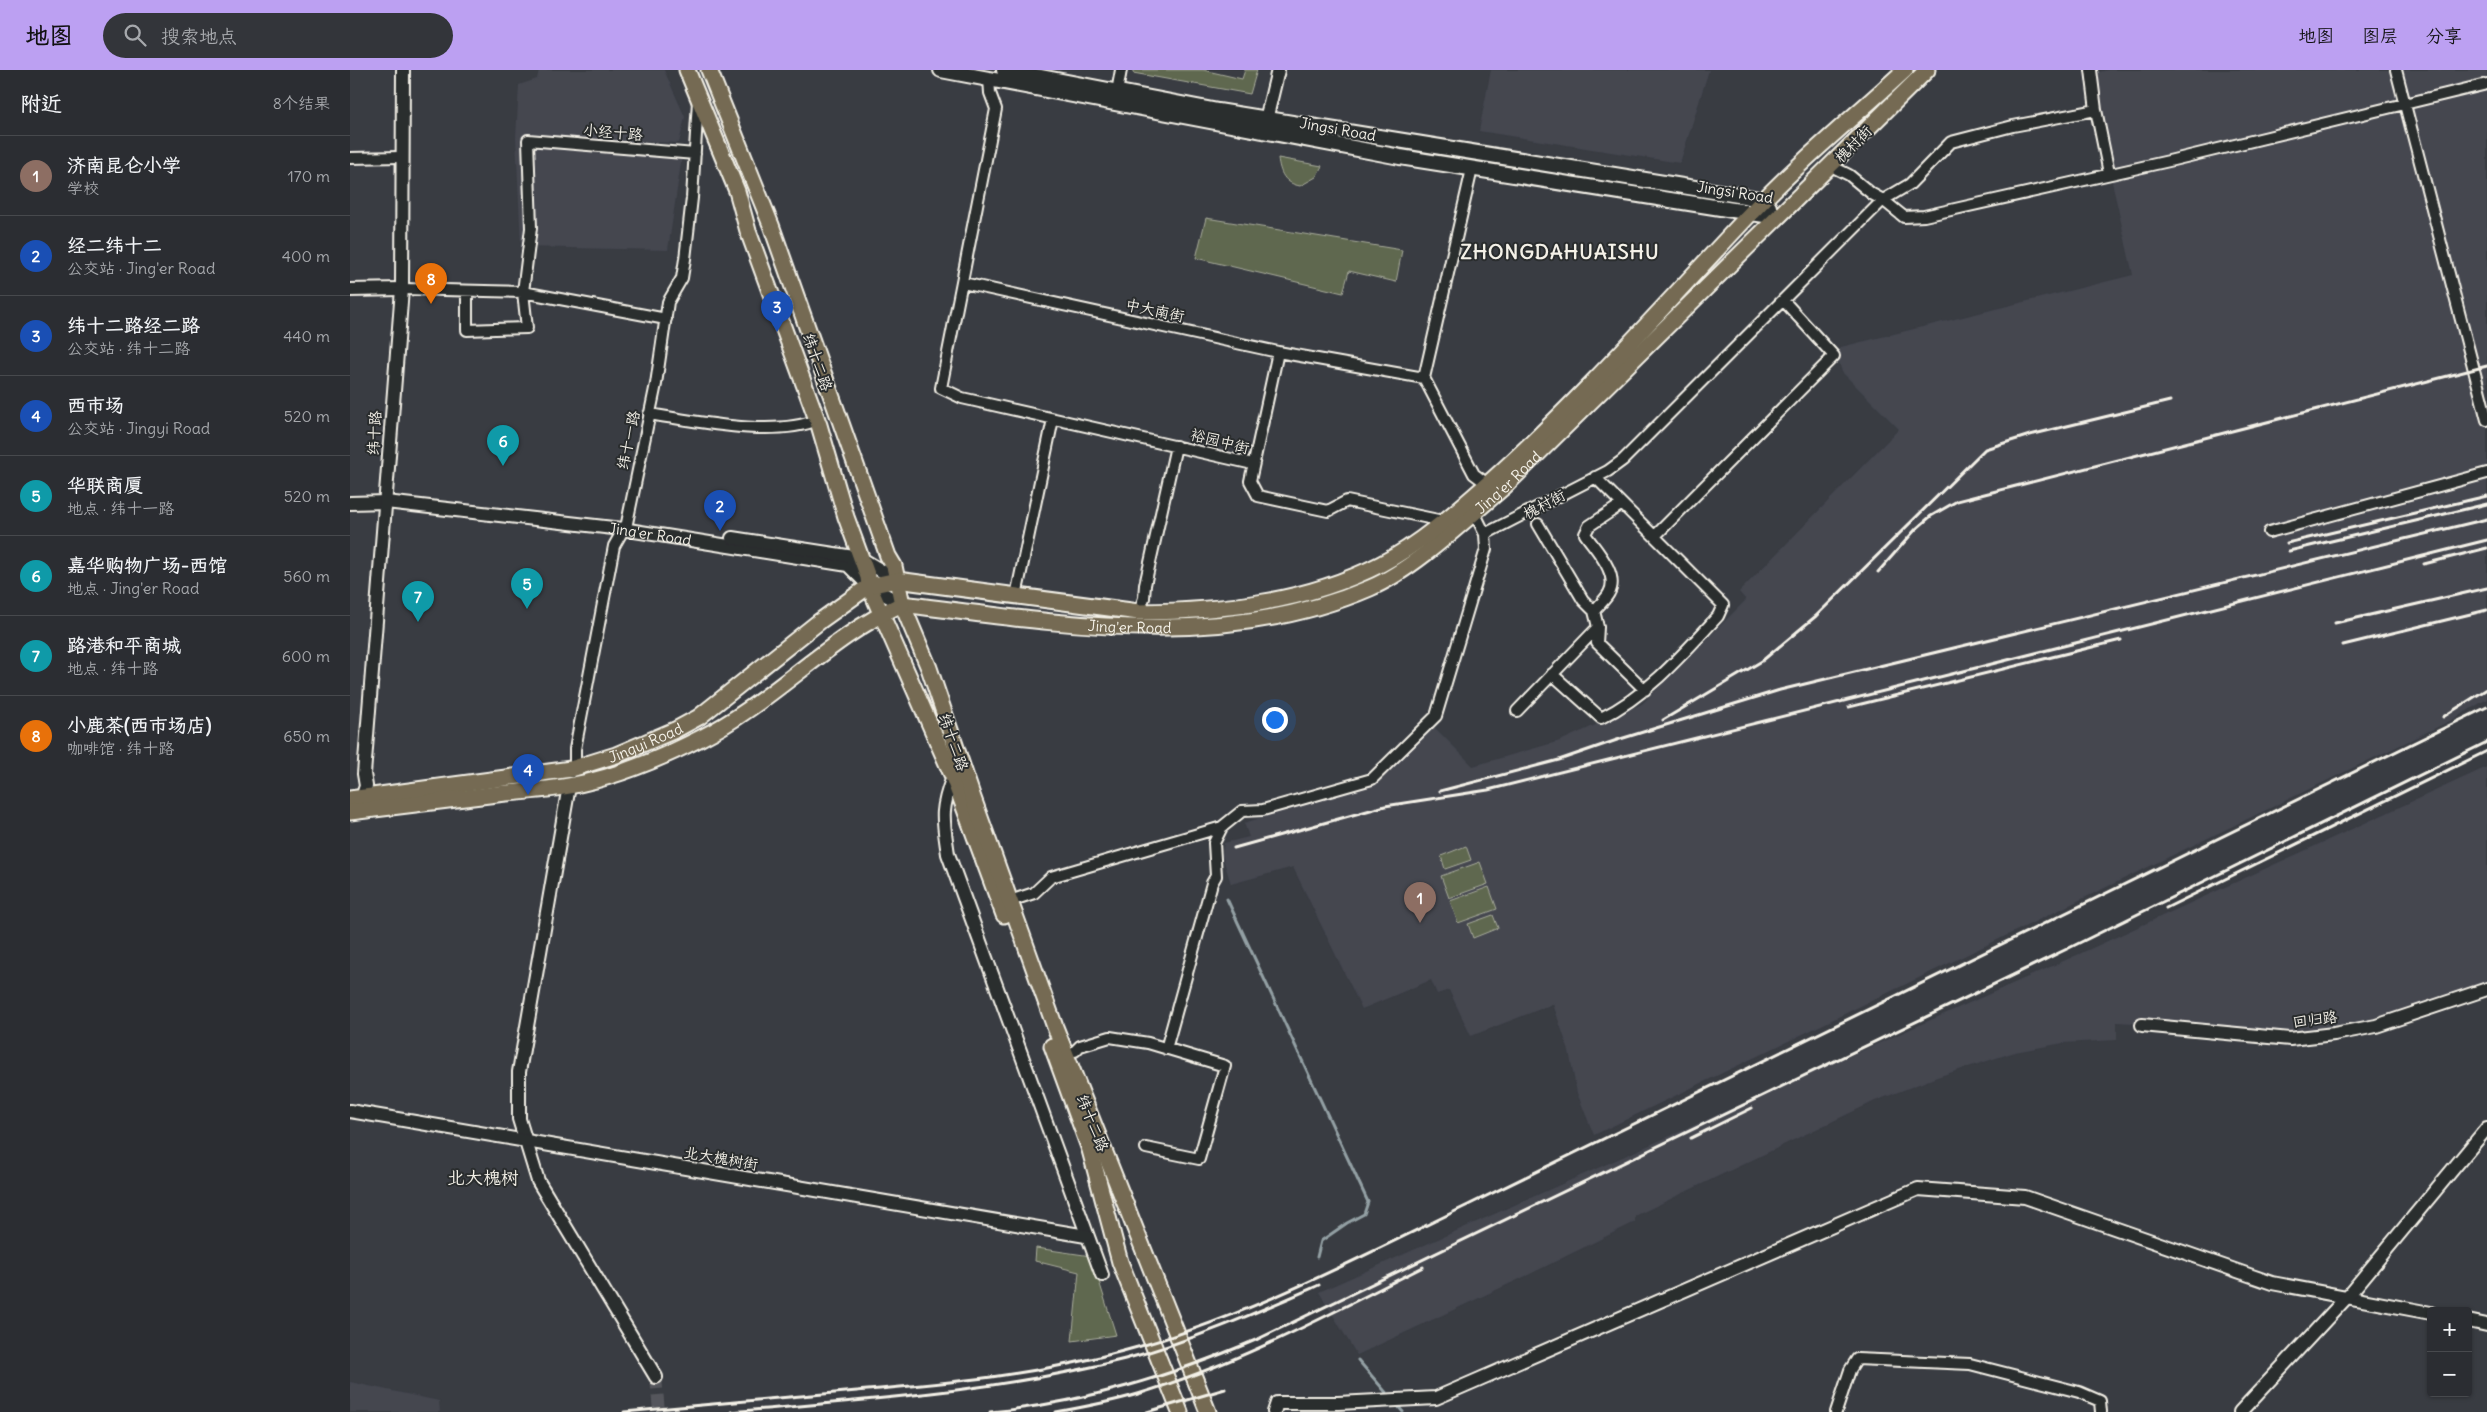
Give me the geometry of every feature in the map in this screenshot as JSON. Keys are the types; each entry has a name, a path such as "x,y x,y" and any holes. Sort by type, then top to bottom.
{"main road":[{"name":"纬十二路","path":"687,70 737,190 748,231 817,420 860,558 868,577 869,586 953,777 1090,1150 1120,1262 1180,1412"},
{"name":"纬十二路","path":"709,70 771,225 826,385 886,551 894,566 902,604 930,668 1055,1027 1208,1412"},
{"name":"Jingsi Road","path":"941,70 1265,125 1764,200 1777,217"},
{"name":"Jingsi Road","path":"1004,70 1117,92 1472,168 1777,217"},
{"name":"槐村街","path":"1764,200 1905,70"},
{"name":"槐村街","path":"1777,217 1927,70"},
{"name":"Jing'er Road","path":"897,580 1139,612 1178,611 1268,603 1316,591 1380,565 1403,552 1443,521 1521,454 1764,200"},
{"name":"Jing'er Road","path":"902,604 1095,626 1189,628 1289,615 1370,588 1389,578 1437,544 1506,486 1777,217"},
{"name":"Jingyi Road","path":"356,798 571,769 616,756 675,730 699,717 820,621 869,586 897,580"},
{"name":"Jingyi Road","path":"350,812 569,786 616,773 700,739 745,713 836,642 880,614 902,604"}],"street":[{"name":"纬十路","path":"356,798 366,786 364,774 402,289 401,157 403,70"},
{"path":"1117,92 1121,70"},
{"path":"1265,125 1278,70"},
{"path":"2091,70 2096,110 2109,173"},
{"path":"2396,70 2487,420"},
{"path":"988,79 990,93 996,109 941,388 962,398 1176,446"},
{"path":"1831,166 1849,175 1904,217 1924,216 2169,161 2487,84"},
{"name":"纬十一路","path":"569,786 571,769 575,763 575,749 614,546 625,526 649,414 668,302 682,278 695,154 698,98"},
{"name":"槐村街","path":"1485,534 1595,477 1623,460 1883,200 1910,184 1951,142 2013,126 2096,110"},
{"name":"小经十路","path":"523,292 531,228 528,140 695,154"},
{"path":"350,158 401,157"},
{"path":"1472,168 1424,378 1474,474 1482,480 1485,486"},
{"name":"中大南街","path":"962,283 1278,352 1424,378"},
{"path":"350,290 402,289 523,292 666,319"},
{"path":"467,291 468,330 528,328 523,292"},
{"path":"1655,536 1834,356 1783,300"},
{"name":"裕园中街","path":"1139,612 1144,598 1145,585 1176,446 1254,464 1278,352"},
{"path":"649,414 740,427 802,426 817,420"},
{"path":"1016,596 1053,419"},
{"path":"1254,464 1250,481 1258,496 1328,512 1347,501 1443,521"},
{"path":"2269,532 2487,473"},
{"path":"1552,674 1601,718 1618,710 1645,690 1722,612 1723,605 1595,477"},
{"name":"Jing'er Road","path":"350,497 386,498 625,526 860,558 897,580"},
{"name":"Jing'er Road","path":"350,503 386,498"},
{"path":"1594,611 1609,593 1612,584 1611,573 1585,534 1589,526 1622,504"},
{"path":"1010,901 1034,893 1051,877 1222,827 1242,811 1263,810 1372,779 1436,716 1486,549 1485,534 1480,528 1474,512"},
{"path":"1538,524 1583,600 1594,611 1598,627 1597,643 1645,690"},
{"name":"Jing'er Road","path":"625,526 848,565 869,586 902,604"},
{"path":"1517,711 1598,627"},
{"path":"953,777 942,815 948,854 1086,1236 1102,1275"},
{"path":"569,786 519,1072 519,1119 538,1181 656,1376"},
{"path":"1166,1049 1212,883 1216,876 1214,843 1222,827"},
{"name":"回归路","path":"2142,1025 2290,1039 2334,1034 2376,1026 2487,990"},
{"path":"1075,1051 1080,1046 1110,1037 1166,1049 1226,1066 1199,1160 1146,1148"},
{"name":"北大槐树街","path":"350,1111 1086,1236"},
{"path":"2240,1412 2347,1297 2487,1128"},
{"path":"1274,1412 1277,1402 1370,1402 1436,1398 1918,1189 2025,1197 2272,1283 2427,1312"},
{"path":"2472,1322 2487,1325"},
{"path":"1836,1412 1850,1370 1857,1359 1970,1364 2079,1392 2100,1401 2101,1412"}],"shaded area":[{"path":"539,70 664,70 685,117 679,143 525,138 682,156 668,250 521,247 516,137 519,85 537,79"},
{"path":"1491,70 1709,70 1680,163 1479,131"},
{"path":"2108,70 2487,70 2487,699 2452,720 1594,1135 1577,1093 1569,1051 1553,1004 1471,1036 1449,990 1437,994 1431,980 1362,1009 1293,867 1231,884 1222,855 1224,843 1249,837 1244,823 1378,782 1433,726 1473,766 1560,741 1642,704 1746,600 1739,592 1899,429 1842,372 1836,353 1841,347 2133,275 2112,182 2116,172 2094,73"},
{"path":"2487,767 2487,983 2367,1025 2306,1034 2117,1022 2117,1040 2063,1043 2015,1052 1937,1077 1875,1101 1635,1216 1635,1222 1528,1275 1357,1355 1319,1292 2077,955"},
{"path":"350,1382 439,1401 440,1412 350,1412"}],"green space":[{"path":"1133,70 1203,70 1242,79 1245,70 1257,70 1250,94 1133,73"},
{"path":"1278,158 1322,166 1316,177 1300,186 1287,180 1280,168"},
{"path":"1206,218 1402,250 1396,282 1349,271 1343,293 1196,258"},
{"path":"1466,846 1471,860 1445,869 1441,856"},
{"path":"1480,862 1488,884 1449,898 1441,876"},
{"path":"1489,887 1497,909 1458,923 1450,901"},
{"path":"1493,915 1498,928 1473,938 1468,924"},
{"path":"1036,1248 1091,1256 1116,1335 1072,1341 1079,1272 1035,1261"}],"waterway":[{"path":"1227,899 1368,1202 1364,1214 1321,1241 1317,1257"},
{"path":"1358,1360 1389,1396"},
{"path":"1395,1403 1403,1412"}],"tunnel":[{"path":"656,1377 659,1412"}],"railway":[{"path":"1878,572 1916,529 1931,516 1957,501 2487,366"},
{"path":"1663,720 1762,661 1816,616 1985,449 2030,435 2170,401"},
{"path":"2287,543 2487,496"},
{"path":"2289,551 2487,504"},
{"path":"1440,791 1559,760 1617,740 1780,690 2487,519"},
{"path":"1234,848 1385,806 1488,790 2487,540"},
{"path":"2424,564 2487,548"},
{"path":"2335,623 2487,588"},
{"path":"2343,645 2487,610"},
{"path":"1849,707 2121,640"},
{"path":"2443,717 2487,689"},
{"path":"624,1412 924,1385 1024,1372 1123,1351 1168,1338 1212,1322 1256,1305 1384,1246 2487,707"},
{"path":"990,1412 1059,1402 1127,1386 1193,1365 1258,1339 2069,948 2487,742"},
{"path":"2166,908 2487,751"},
{"path":"1691,1138 1752,1108"},
{"path":"1056,1412 1128,1397 1212,1368 1283,1337 1423,1267"},
{"path":"731,1412 880,1399 1028,1380 1076,1370 1125,1359 1175,1344 1319,1285"},
{"path":"1147,1412 1225,1389"}],"place":[{"name":"小鹿茶(西市场店)","path":"431,304"},
{"name":"纬十二路经二路","path":"777,332"},
{"name":"嘉华购物广场-西馆","path":"503,466"},
{"name":"经二纬十二","path":"720,531"},
{"name":"华联商厦","path":"527,609"},
{"name":"路港和平商城","path":"418,622"},
{"name":"西市场","path":"528,795"},
{"name":"济南昆仑小学","path":"1420,923"}],"district":[{"name":"ZHONGDAHUAISHU","path":"1560,251"},
{"name":"北大槐树","path":"483,1177"}]}
